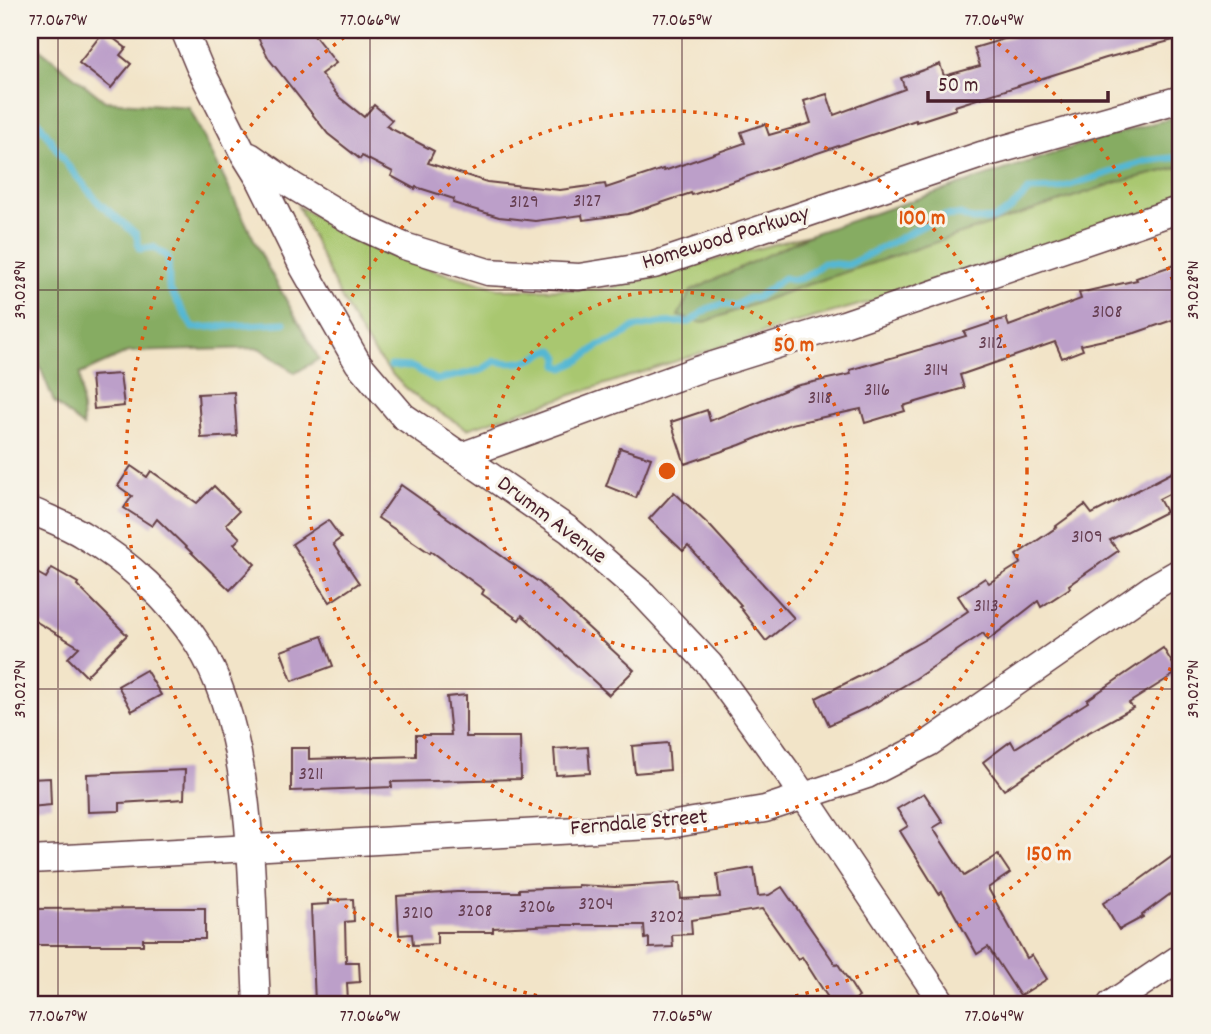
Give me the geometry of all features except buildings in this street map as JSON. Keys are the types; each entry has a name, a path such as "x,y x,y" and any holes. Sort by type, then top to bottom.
{"street":[{"name":"Drumm Avenue","path":"184,30 242,151 260,180 303,267 358,363 402,416 569,530 643,594 710,665 804,797 943,1004"},
{"name":"Homewood Parkway","path":"242,151 359,226 404,246 488,272 579,277 654,265 981,155 1181,99"},
{"path":"461,456 697,370 844,324 1181,209"},
{"path":"30,510 82,534 127,566 165,601 197,643 215,679 239,752 257,1004"},
{"name":"Ferndale Street","path":"30,860 669,825 765,808 867,775 929,743 1155,586 1181,571"},
{"path":"1111,1004 1181,957"}],"green space":[{"path":"30,41 105,101 189,107 266,264 319,359 295,373 259,348 129,352 80,374 83,427 54,402 30,341"},
{"path":"1181,115 1181,167 1118,182 806,285 702,323 678,316 691,291 812,234 1079,145"},
{"path":"1181,167 1181,201 467,429 417,397 378,357 347,309 298,206 358,242 421,267 506,290 607,289 812,234 691,291 702,323 806,285 1118,182"}],"waterway":[{"path":"30,109 68,166 99,203 136,234 140,249 153,247 168,257 169,288 193,328 284,323"},
{"path":"391,366 412,367 437,380 482,370 495,361 521,362 554,350 559,357 558,365 564,368 600,345 620,338 633,328 659,323 690,322 707,309 722,304 736,306 748,298 756,298 784,278 795,280 823,263 848,265 942,216 960,215 973,220 994,219 1011,209 1029,190 1058,189 1146,161 1181,157"}]}
